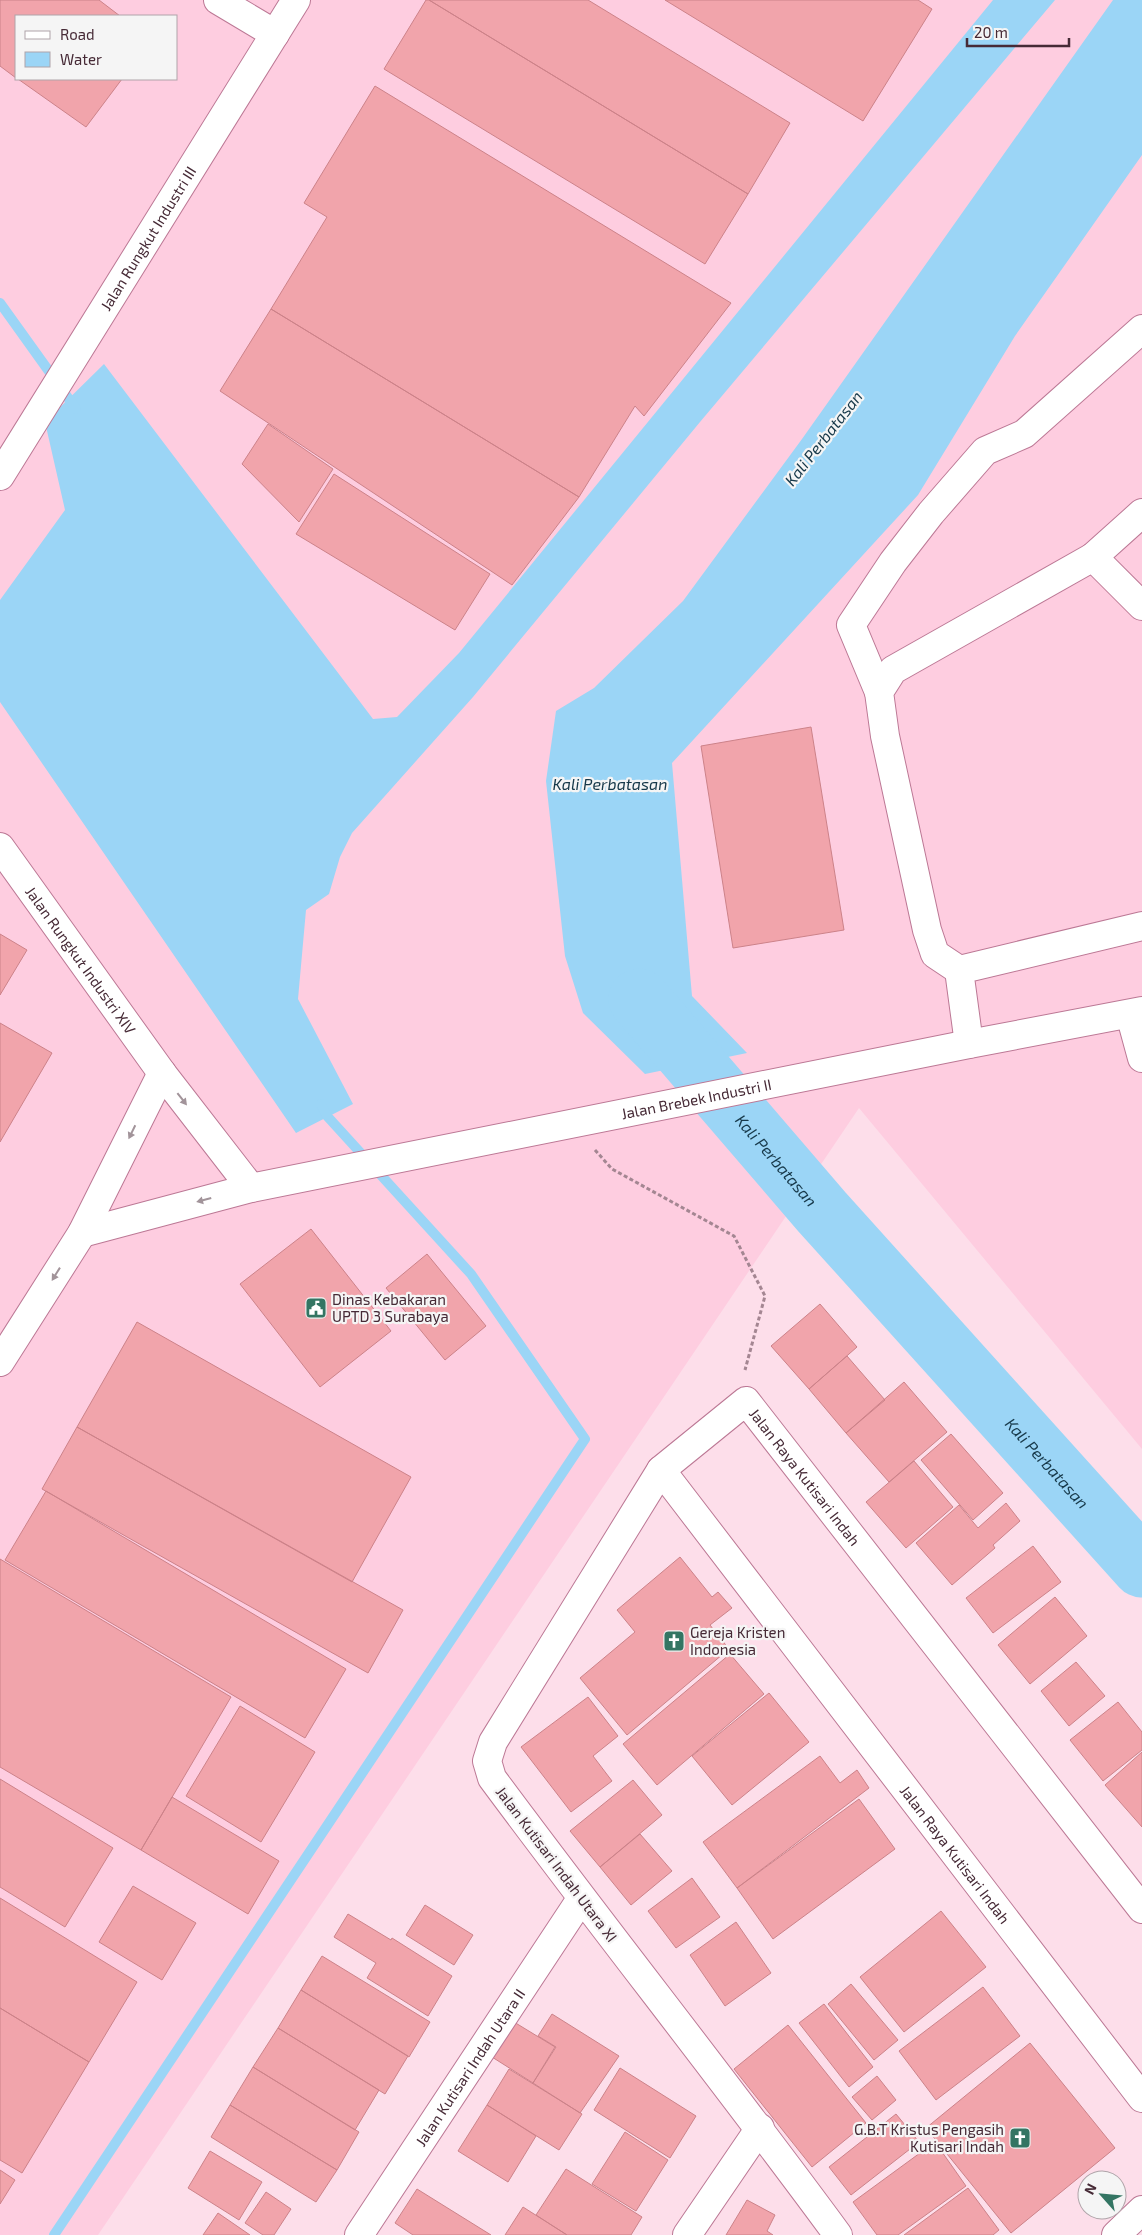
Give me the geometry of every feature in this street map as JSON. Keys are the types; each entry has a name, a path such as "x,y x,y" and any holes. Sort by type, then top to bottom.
{"street":[{"path":"218,0 275,34"},
{"name":"Jalan Rungkut Industri III","path":"0,476 296,0"},
{"path":"1142,329 1024,434 986,451 931,513 893,562 851,625 879,692 885,736 935,954 959,970 1142,926"},
{"path":"879,692 893,670 1093,557 1142,513"},
{"path":"1093,557 1142,606"},
{"name":"Jalan Rungkut Industri XIV","path":"0,847 162,1073 251,1188"},
{"path":"959,970 970,1044"},
{"path":"1136,1012 1142,1058"},
{"name":"Jalan Brebek Industri II","path":"251,1188 1136,1012"},
{"path":"0,1362 82,1233 162,1073"},
{"path":"82,1233 251,1188"},
{"name":"Jalan Raya Kutisari Indah","path":"1142,1909 746,1401 661,1470 1142,2098"},
{"name":"Jalan Kutisari Indah Utara XI","path":"661,1470 493,1742 487,1761 492,1778 581,1899 760,2128 838,2235"},
{"name":"Jalan Kutisari Indah Utara II","path":"359,2235 581,1899"},
{"path":"687,2235 760,2128"},
{"path":"1116,2235 1142,2210"}],"path":[{"path":"571,1124 612,1169 734,1236 765,1296 743,1377 746,1401"}],"shaded area":[{"path":"0,0 1142,0 1142,1449 859,1108 98,2235 0,2235"}],"water":[{"path":"993,0 1055,0 700,422 473,697 352,833 340,857 329,894 306,910 298,999 353,1104 296,1133 0,702 0,600 65,510 45,422 104,364 373,719 397,717 459,653"},
{"name":"Kali Perbatasan","path":"1113,0 1142,0 1142,155 1015,336 918,495 672,763 692,996 747,1053 645,1074 583,1013 565,956 546,781 556,711 594,688 683,601 802,439"}],"building":[{"path":"0,0 99,0 119,15 15,15 15,77 0,66"},
{"path":"426,0 429,0 748,194 705,264 384,69"},
{"path":"429,0 588,0 790,123 748,194"},
{"path":"665,0 918,0 932,9 863,121"},
{"path":"19,80 121,80 86,127"},
{"path":"375,86 731,303 644,416 635,406 579,497 271,309 327,217 304,203"},
{"path":"271,309 579,497 512,585 220,391"},
{"path":"268,424 333,469 299,522 242,464"},
{"path":"334,474 490,574 455,630 296,534"},
{"path":"811,727 844,930 733,948 701,746"},
{"path":"0,934 27,950 0,995"},
{"path":"0,1023 52,1053 0,1142"},
{"name":"Dinas Kebakaran UPTD 3 Surabaya","path":"311,1229 391,1331 320,1387 240,1284"},
{"path":"427,1254 486,1326 445,1360 386,1288"},
{"path":"820,1304 857,1347 809,1389 771,1346"},
{"path":"137,1322 411,1477 352,1582 77,1427"},
{"path":"847,1356 885,1400 846,1433 809,1389"},
{"path":"904,1382 947,1432 889,1482 846,1433"},
{"path":"77,1427 403,1610 368,1673 42,1489"},
{"path":"951,1434 1003,1493 973,1520 921,1460"},
{"path":"914,1461 953,1507 906,1548 866,1502"},
{"path":"46,1491 346,1669 305,1738 5,1560"},
{"path":"1006,1503 1020,1521 993,1545 995,1548 952,1585 916,1543 959,1505 978,1528"},
{"path":"1033,1546 1061,1582 993,1633 966,1598"},
{"name":"Gereja Kristen Indonesia","path":"680,1557 712,1597 718,1592 732,1608 710,1625 729,1649 627,1735 580,1678 635,1632 617,1610"},
{"path":"0,1559 231,1697 141,1850 0,1767"},
{"path":"1055,1597 1087,1636 1030,1684 998,1645"},
{"path":"730,1654 764,1694 657,1785 623,1744"},
{"path":"1076,1662 1105,1696 1069,1726 1041,1691"},
{"path":"769,1693 809,1742 732,1805 692,1756"},
{"path":"588,1697 618,1736 593,1756 612,1781 571,1812 521,1747"},
{"path":"1118,1702 1142,1732 1142,1750 1103,1781 1070,1740"},
{"path":"240,1706 315,1752 261,1842 186,1796"},
{"path":"1142,1752 1142,1827 1105,1785"},
{"path":"820,1756 840,1783 857,1770 869,1788 737,1888 703,1842"},
{"path":"0,1779 113,1848 65,1927 0,1887"},
{"path":"633,1780 662,1815 600,1867 570,1831"},
{"path":"172,1797 279,1861 248,1914 141,1850"},
{"path":"859,1799 895,1849 773,1939 737,1888"},
{"path":"640,1834 672,1871 631,1905 600,1867"},
{"path":"692,1878 720,1917 676,1948 648,1911"},
{"path":"133,1886 196,1923 162,1980 99,1942"},
{"path":"0,1898 137,1982 89,2062 0,2008"},
{"path":"425,1905 473,1935 454,1965 406,1935"},
{"path":"941,1911 986,1967 904,2032 860,1977"},
{"path":"348,1914 391,1940 392,1938 452,1976 428,2016 367,1978 376,1963 334,1937"},
{"path":"736,1922 771,1973 725,2006 690,1955"},
{"path":"322,1956 430,2022 409,2057 301,1990"},
{"path":"851,1984 898,2040 874,2060 828,2004"},
{"path":"983,1987 1020,2036 936,2100 899,2051"},
{"path":"301,1990 408,2056 385,2094 278,2028"},
{"path":"824,2004 873,2067 849,2087 799,2023"},
{"path":"0,2008 89,2062 22,2173 0,2160"},
{"path":"552,2014 619,2056 580,2113 533,2083 556,2047 538,2036"},
{"path":"514,2022 555,2047 533,2083 492,2057"},
{"path":"788,2025 866,2123 812,2167 734,2069"},
{"path":"278,2028 379,2090 355,2130 253,2067"},
{"name":"G.B.T Kristus Pengasih Kutisari Indah","path":"1030,2043 1115,2148 1088,2170 1077,2170 1077,2179 1011,2233 926,2128"},
{"path":"253,2067 359,2132 337,2170 230,2105"},
{"path":"620,2068 696,2116 670,2158 594,2110"},
{"path":"509,2069 582,2114 559,2150 487,2105"},
{"path":"877,2076 896,2100 872,2120 852,2097"},
{"path":"230,2105 337,2170 316,2202 211,2137"},
{"path":"487,2105 536,2136 508,2182 458,2151"},
{"path":"896,2114 919,2142 851,2195 829,2167"},
{"path":"625,2132 668,2160 636,2211 592,2184"},
{"path":"935,2142 966,2186 898,2235 877,2235 853,2202"},
{"path":"210,2151 262,2182 239,2220 188,2188"},
{"path":"566,2169 642,2217 631,2235 567,2235 536,2215"},
{"path":"0,2170 15,2180 0,2204"},
{"path":"968,2188 999,2230 993,2235 904,2235"},
{"path":"417,2189 491,2235 413,2235 395,2223"},
{"path":"266,2192 291,2209 274,2235 263,2235 245,2223"},
{"path":"747,2200 775,2215 767,2231 773,2235 726,2235"},
{"path":"523,2207 567,2235 505,2235"},
{"path":"218,2213 250,2235 203,2235"}],"waterway":[{"path":"0,303 76,409"},
{"name":"Kali Perbatasan","path":"639,999 822,1212 1142,1567"},
{"path":"54,2235 585,1439 471,1274 327,1116 321,1104"}],"place":[{"name":"Dinas Kebakaran UPTD 3 Surabaya","path":"316,1308"},
{"name":"Gereja Kristen Indonesia","path":"674,1641"},
{"name":"G.B.T Kristus Pengasih Kutisari Indah","path":"1020,2138"}]}
